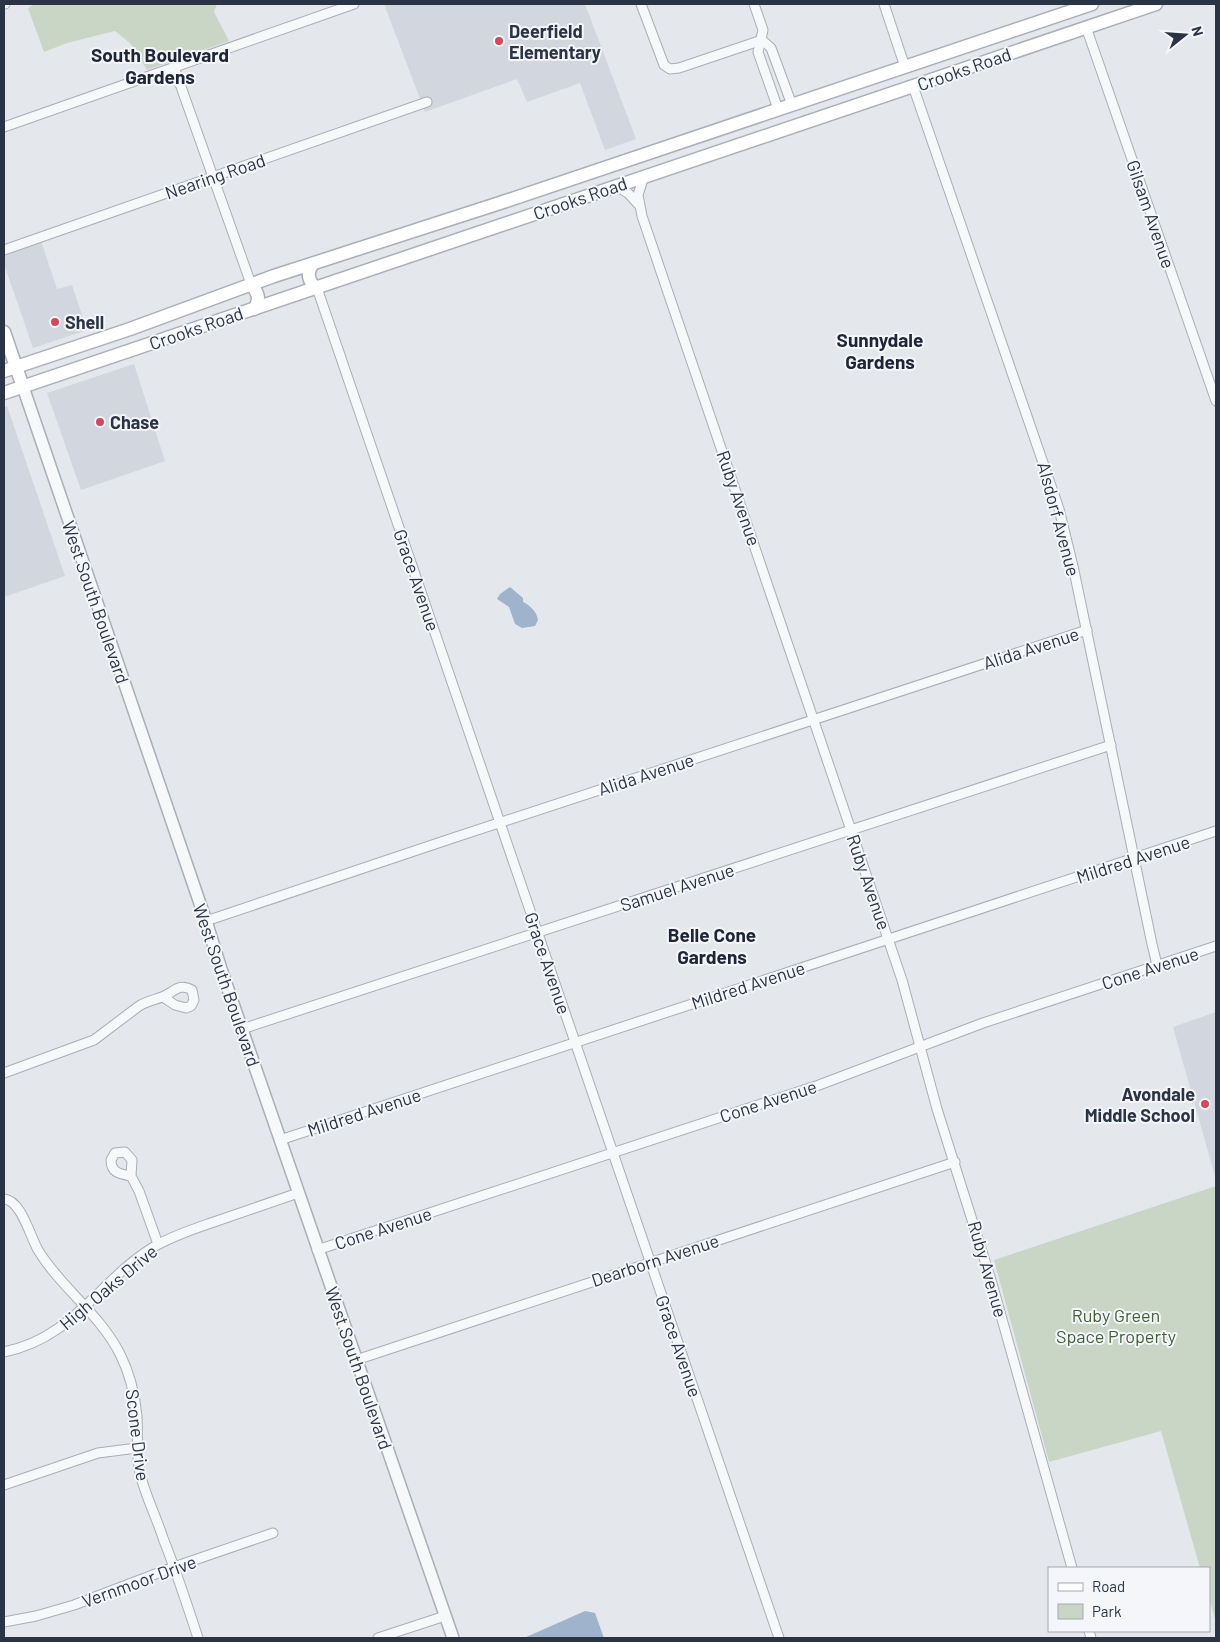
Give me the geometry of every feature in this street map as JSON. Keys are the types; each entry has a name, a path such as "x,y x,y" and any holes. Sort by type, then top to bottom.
{"main road":[{"name":"Crooks Road","path":"10,369 130,329 251,284 512,199 1090,4"},
{"path":"1086,28 1081,23 1080,15 1081,11 1090,4"},
{"name":"Crooks Road","path":"4,393 1156,4"},
{"path":"984,62 990,56 992,50 988,39"},
{"path":"741,143 736,136 736,131 738,126 746,120"},
{"path":"616,186 625,176 626,160"},
{"path":"313,264 310,267 309,277 312,285 317,288"},
{"path":"251,284 256,290 259,299 254,309"},
{"name":"West South Boulevard","path":"4,332 10,369 22,387"},
{"path":"62,352 58,361 58,366 62,373"}],"street":[{"path":"4,127 354,4"},
{"path":"641,4 664,65 670,69 679,68 762,40"},
{"path":"754,4 763,30 758,52 778,109"},
{"path":"884,4 905,67"},
{"name":"Gilsam Avenue","path":"1086,28 1216,401"},
{"path":"762,40 771,48 792,105"},
{"path":"174,67 251,284"},
{"name":"Alsdorf Avenue","path":"913,86 1050,479 1065,532 1157,965"},
{"name":"Nearing Road","path":"4,250 427,102"},
{"name":"Ruby Avenue","path":"644,176 639,189 638,204 889,939 914,1020 937,1108 991,1280 1072,1567"},
{"path":"616,186 628,193 638,204"},
{"name":"Grace Avenue","path":"317,288 779,1638"},
{"name":"West South Boulevard","path":"22,387 298,1193 454,1638"},
{"name":"Alida Avenue","path":"206,921 1087,630"},
{"name":"Samuel Avenue","path":"242,1029 1111,745"},
{"name":"Mildred Avenue","path":"280,1140 1216,831"},
{"name":"Cone Avenue","path":"318,1250 819,1085 983,1023 1216,946"},
{"path":"4,1073 86,1044 102,1035 139,1006 163,997"},
{"name":"Dearborn Avenue","path":"356,1360 955,1162"},
{"path":"132,1176 158,1244"},
{"name":"High Oaks Drive","path":"4,1352 26,1346 46,1337 67,1323 135,1260 158,1244 298,1193"},
{"name":"Scone Drive","path":"8,1200 20,1210 28,1230 45,1261 106,1331 126,1368 136,1407 137,1457 142,1483 174,1567 198,1638"},
{"path":"4,1485 90,1455 112,1450 137,1448"},
{"name":"Vernmoor Drive","path":"4,1622 74,1605 174,1567 273,1534"},
{"path":"378,1638 446,1616"}],"shaded area":[{"name":"Deerfield Elementary","path":"384,4 585,4 636,139 605,150 580,83 527,102 517,79 425,112"},
{"path":"41,241 57,289 72,285 87,330 33,348 4,264 4,256"},
{"path":"134,364 165,461 81,490 47,393"},
{"path":"7,406 65,576 4,597 4,408"},
{"name":"Avondale Middle School","path":"1216,1012 1216,1180 1173,1027"}],"green space":[{"path":"34,4 217,4 214,12 229,41 147,70 131,44 115,31 67,43 44,52 28,8"},
{"name":"Ruby Green Space Property","path":"1216,1186 1216,1623 1210,1601 1210,1567 1200,1567 1161,1431 1049,1462 994,1260"}],"water":[{"path":"510,587 535,612 538,620 535,626 522,628 515,624 509,607 497,599 500,594"},
{"path":"585,1611 595,1613 604,1638 524,1638"}],"place":[{"name":"Deerfield Elementary","path":"499,41"},
{"name":"Shell","path":"55,322"},
{"name":"Chase","path":"100,422"},
{"name":"Avondale Middle School","path":"1205,1104"}],"district":[{"name":"South Boulevard Gardens","path":"160,65"},
{"name":"Sunnydale Gardens","path":"880,350"},
{"name":"Belle Cone Gardens","path":"712,945"}]}
